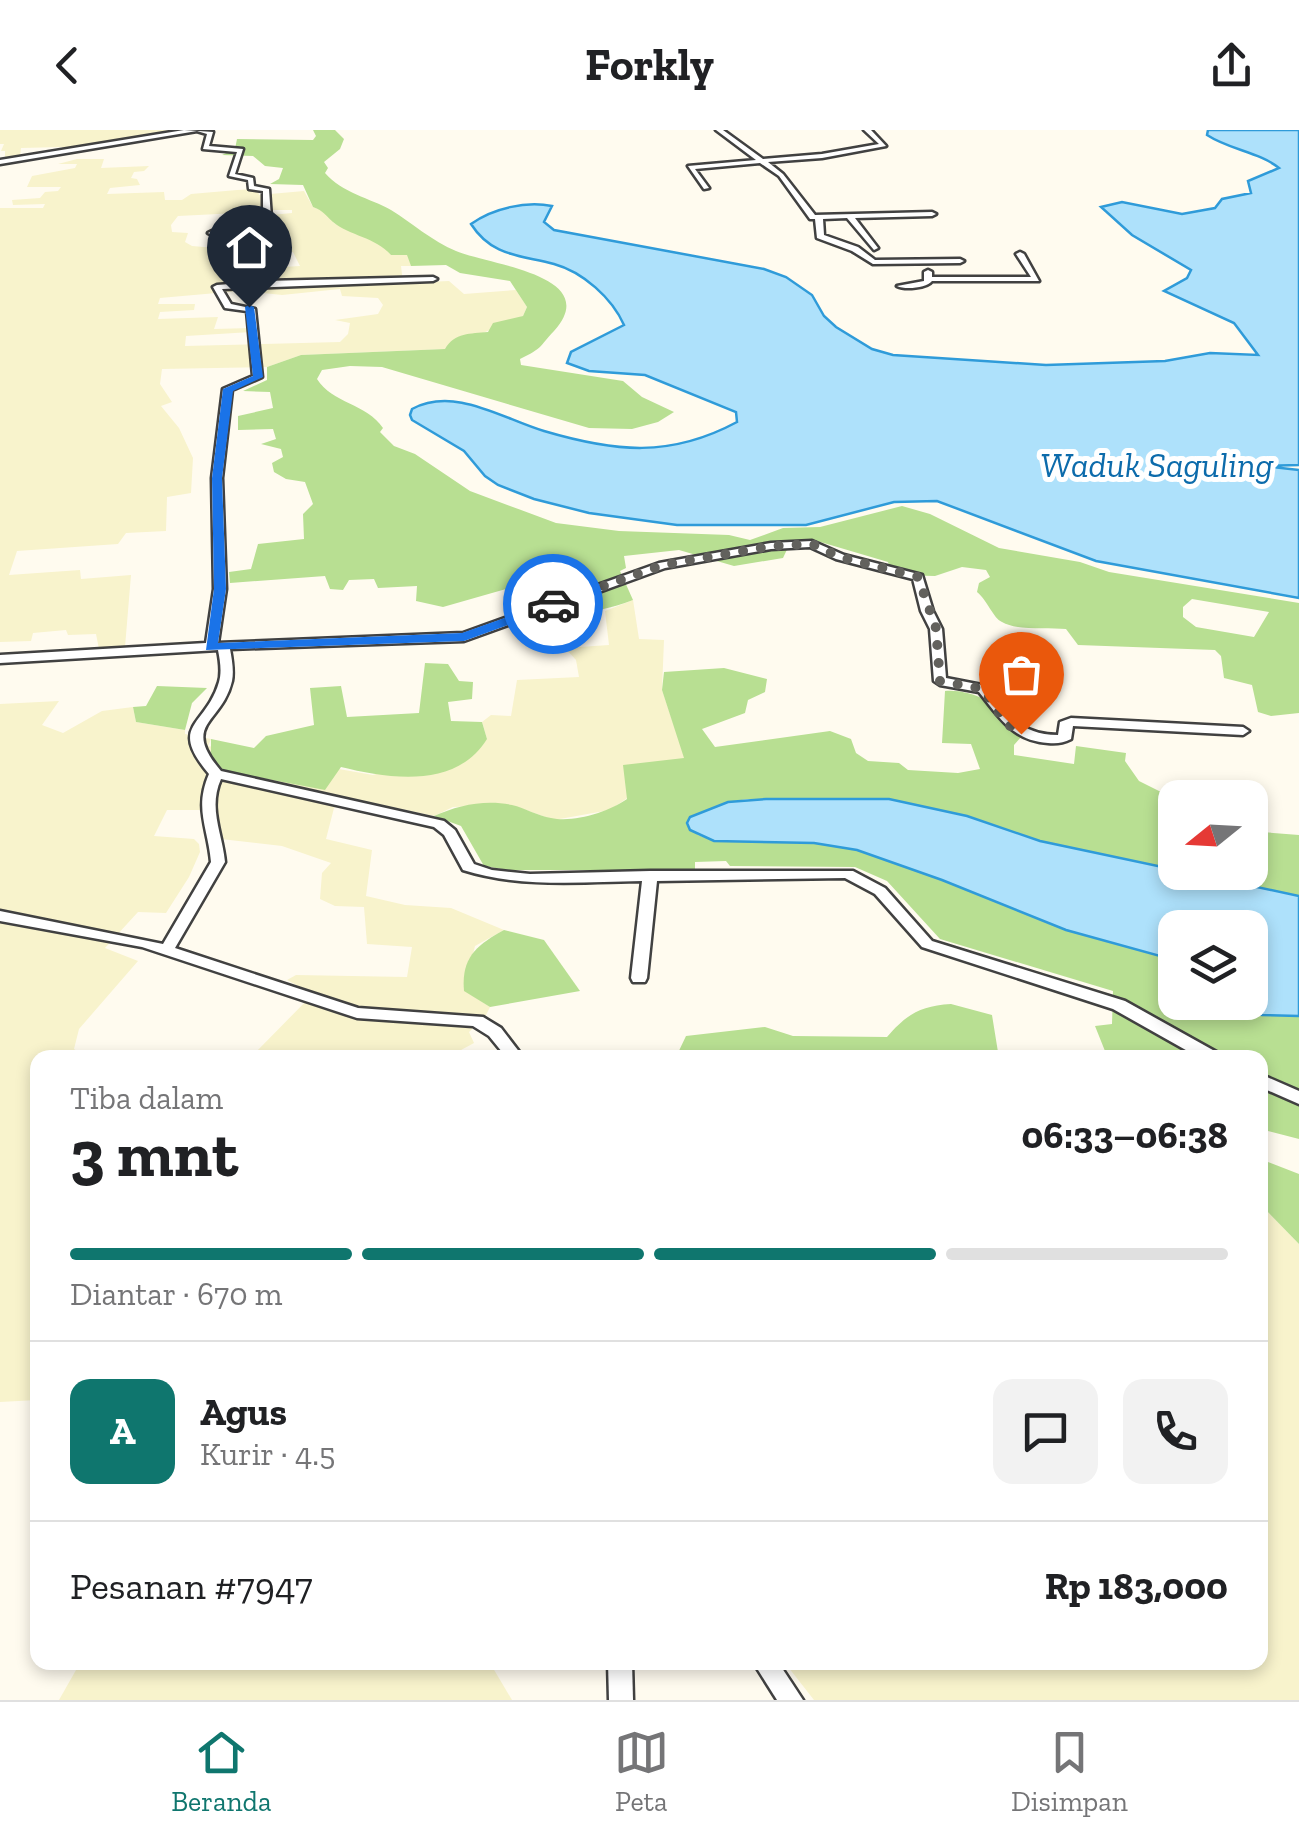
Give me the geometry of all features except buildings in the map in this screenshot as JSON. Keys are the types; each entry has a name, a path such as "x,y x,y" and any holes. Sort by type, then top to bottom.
{"street":[{"path":"0,162 197,130 211,134 205,148 240,150 231,175 250,178 251,188 266,189 266,216 274,225 260,284"},
{"path":"719,130 763,160 794,189 811,216 932,214"},
{"path":"706,188 690,167 884,145 867,130"},
{"path":"850,217 874,248"},
{"path":"820,218 820,236 858,250 870,261 960,262"},
{"path":"212,233 273,231"},
{"path":"901,286 922,285 930,279 1036,280 1020,254"},
{"path":"926,264 930,279"},
{"path":"433,279 217,287 228,306 250,308 258,377 228,389 217,478 217,646 225,685 197,726 194,738 199,754 216,774 438,824 450,834 464,864 481,873 530,878 848,874 880,891 928,944 1119,1005 1200,1050"},
{"path":"0,659 464,637 663,565 772,546 812,544 840,557 918,577 936,628 940,681 983,689 1005,722 1021,734 1064,739 1064,725 1071,722 1243,731"},
{"path":"166,951 218,862 206,800 216,774"},
{"path":"639,978 650,875"},
{"path":"0,916 124,938 357,1013 480,1022 495,1032 510,1050"},
{"path":"1268,1084 1299,1098"},
{"path":"620,1670 622,1700"},
{"path":"770,1670 791,1700"}],"shaded area":[{"path":"0,130 183,130 64,152 62,147 21,148 20,157 5,158"},
{"path":"104,159 101,168 149,166 134,172 131,178 140,185 110,188 107,194 164,192 165,200 182,200 191,194 237,190 258,189 259,195 304,191 313,207 327,212 334,223 382,244 391,255 408,255 411,266 401,266 403,283 449,281 464,294 516,290 527,307 523,316 445,349 301,355 267,367 162,369 160,384 172,402 161,406 179,428 193,458 191,493 167,497 166,531 126,533 118,544 17,551 9,575 80,570 81,579 131,575 125,647 99,649 96,634 68,635 66,630 33,633 31,641 0,642 0,208 43,208 45,204 13,205 12,200 40,198 45,192 58,191 61,187 27,187 32,176 75,168 77,164 58,164","holes":["269,205 270,210 292,213 271,215 274,233 239,235 239,245 274,246 277,251 293,252 300,266 268,268 261,275 234,275 237,265 228,260 228,249 192,246 185,242 188,233 172,232 171,225 178,216 238,213 240,222 261,221 258,211 232,210","261,289 263,293 282,295 340,289 342,296 378,298 383,305 378,314 335,320 350,323 348,334 340,342 185,346 186,336 251,332 251,328 214,329 218,317 158,319 160,312 194,310 195,304 158,304 160,298"]},
{"path":"633,600 639,639 664,640 662,690 685,758 610,810 554,820 511,805 453,807 434,816 350,798 334,808 326,839 372,850 366,896 405,905 451,908 504,930 475,946 464,990 490,1007 469,1032 474,1043 461,1050 258,1050 313,994 287,980 296,975 407,977 412,947 367,944 364,907 335,906 320,899 322,873 331,863 282,846 221,839 214,810 167,810 154,836 194,839 199,844 200,852 189,877 166,913 138,912 105,948 138,961 79,1029 76,1050 30,1050 30,1400 0,1402 0,704 59,701 42,725 63,733 102,711 133,707 136,722 185,730 185,734 211,739 208,746 373,775 487,739 482,722 491,715 511,716 517,680 579,677 576,660 565,648 609,645 605,611"},
{"path":"1268,1212 1299,1244 1299,1700 814,1700 790,1670 1268,1670"},
{"path":"76,1670 494,1670 512,1700 59,1700"}],"green space":[{"path":"313,130 335,130 344,139 340,149 324,162 328,168 325,173 340,186 391,210 456,251 536,275 554,285 564,297 565,312 540,347 520,359 521,365 623,381 642,397 674,412 658,422 632,429 589,428 382,367 322,370 317,379 323,387 376,420 383,428 380,432 394,446 415,454 470,491 556,523 619,531 729,535 750,540 783,528 820,527 902,506 930,514 999,548 1080,562 1109,572 1299,603 1299,713 1271,716 1258,712 1252,685 1224,678 1221,656 1215,650 1078,645 1066,629 1016,627 999,620 977,592 979,583 990,577 986,570 962,567 935,576 892,575 888,562 817,541 791,541 783,558 734,566 679,550 624,556 626,568 620,571 633,600 583,612 554,610 506,589 443,607 416,601 417,586 378,588 374,579 349,580 343,590 330,589 325,576 230,583 229,572 251,569 258,544 304,539 303,514 313,504 305,482 274,472 272,463 283,457 281,449 261,444 276,439 273,429 238,430 238,416 273,408 270,392 243,391 267,380 267,367 301,355 445,349 458,337 488,332 493,323 523,316 527,307 510,281 460,273 446,265 411,266 407,255 391,255 313,207 303,185 270,184 279,179 283,168 265,166 253,156 222,155 235,149 237,139 313,140","holes":["1192,599 1269,612 1254,637 1196,627 1183,617 1183,607"]},
{"path":"425,663 448,664 459,681 473,682 472,699 448,702 451,721 482,722 487,739 458,766 440,773 401,777 341,767 325,790 225,771 211,760 211,739 254,748 266,736 314,725 310,688 341,686 347,717 419,713"},
{"path":"724,668 767,679 765,692 748,700 745,713 702,729 715,747 830,731 851,739 856,753 868,761 899,763 908,770 958,773 980,769 971,744 942,743 945,691 955,691 984,699 1001,710 1013,725 1028,729 1014,745 1014,755 1074,764 1076,746 1126,753 1125,761 1139,781 1158,790 1158,866 1040,841 967,816 889,799 748,799 728,802 690,817 687,824 698,835 714,841 814,843 857,850 1066,930 1158,955 1158,1020 1268,1020 1268,1015 1299,1016 1299,1139 1268,1131 1268,1050 1105,1050 1095,1026 1112,1024 1113,991 940,939 887,881 855,867 730,866 726,861 695,862 695,870 508,870 484,866 461,826 434,816 462,806 492,803 570,819 619,804 627,799 623,765 684,758 662,690 664,672"},
{"path":"157,686 207,688 192,703 185,730 136,722 133,707 146,706"},
{"path":"1268,832 1299,835 1299,896 1268,890"},
{"path":"504,930 544,940 580,991 490,1007 464,991 465,969 473,953"},
{"path":"951,1004 992,1015 998,1050 679,1050 686,1036 765,1027 793,1036 887,1037 901,1022 931,1007"},
{"path":"1268,1162 1299,1174 1299,1244 1268,1212"}],"water":[{"name":"Waduk Saguling","path":"1208,130 1299,130 1299,465 1262,466 1299,470 1299,598 1096,561 937,501 894,502 806,525 677,525 589,513 498,485 464,451 412,420 410,415 412,409 428,403 462,403 570,438 642,448 689,442 737,422 736,412 645,375 589,371 567,363 571,352 624,325 612,305 586,280 554,264 498,249 471,224 499,210 531,204 552,206 544,222 554,230 764,269 786,277 812,295 836,327 872,349 893,355 1046,365 1165,361 1210,353 1258,355 1234,323 1164,291 1187,278 1191,270 1132,235 1101,207 1122,202 1182,214 1215,208 1222,199 1251,193 1248,181 1279,168 1216,140 1207,135"},
{"path":"889,799 967,816 1040,841 1158,866 1158,890 1268,889 1299,896 1299,1016 1268,1015 1268,910 1158,910 1158,955 1066,930 857,850 814,843 714,841 690,830 690,817 728,802"}],"way so far":[{"path":"553,604 672,562 772,546 812,544 840,557 918,577 926,611 936,628 940,681 983,689 1005,722 1021,734"}],"route":[{"path":"249,307 258,377 228,389 217,478 220,589 210,647 464,637 553,604"}]}
